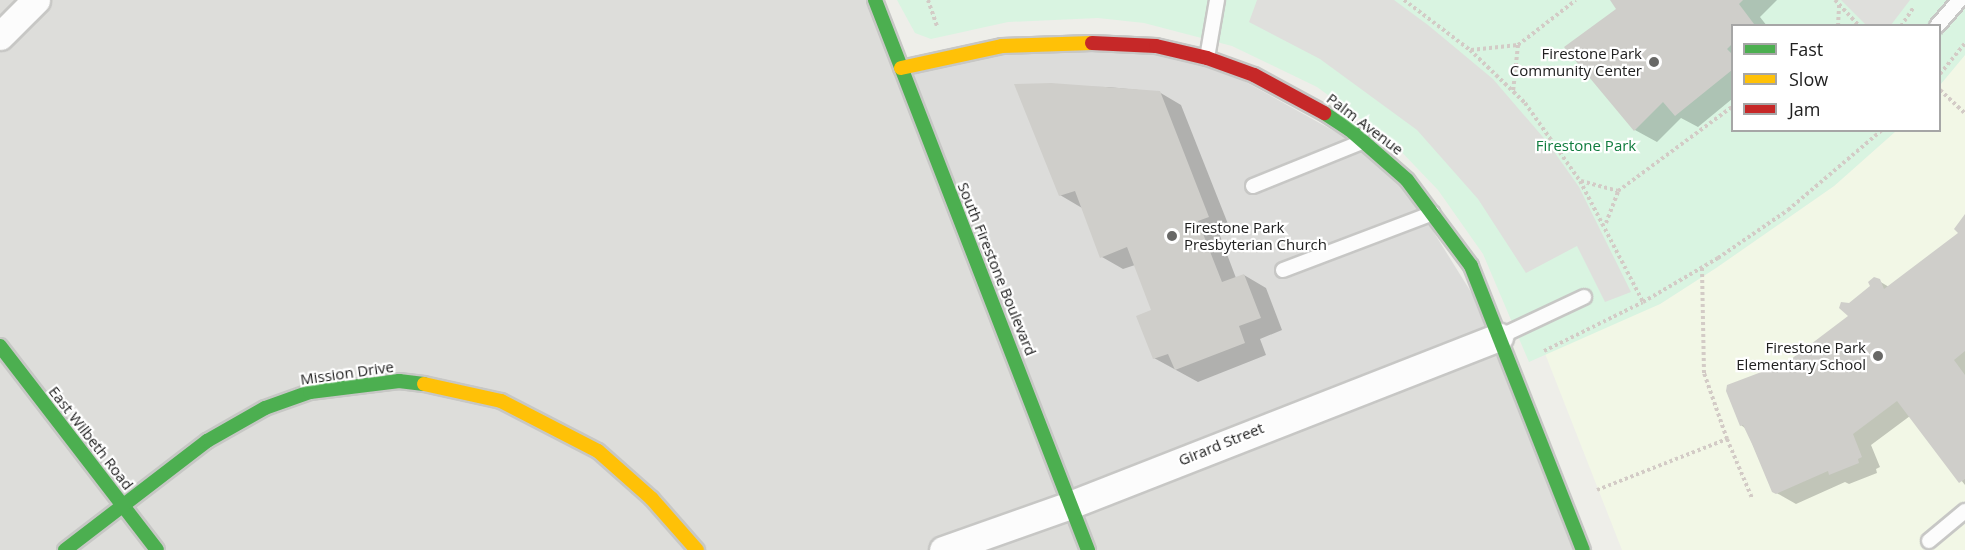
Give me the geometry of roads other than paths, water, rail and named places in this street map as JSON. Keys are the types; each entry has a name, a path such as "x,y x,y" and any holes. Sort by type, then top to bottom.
{"street":[{"path":"0,36 36,0"},
{"name":"South Firestone Boulevard","path":"875,0 1088,550"},
{"name":"Palm Avenue","path":"900,68 1002,46 1057,41 1121,42 1207,58 1254,75 1304,100 1364,141 1390,162 1434,212 1471,266 1583,550"},
{"name":"Girard Street","path":"943,550 1070,505 1499,337"},
{"name":"East Wilbeth Road","path":"0,346 157,550"},
{"name":"Mission Drive","path":"65,550 207,441 265,408 310,392 399,381 448,386 480,395 556,426 598,451 652,499 697,550"}],"lane":[{"path":"1207,58 1217,0"},
{"path":"1939,24 1960,0"},
{"path":"1253,186 1364,141"},
{"path":"1283,270 1434,212"},
{"path":"1499,337 1584,297"},
{"path":"1929,541 1965,511"}],"place":[{"name":"Firestone Park Community Center","path":"1654,62"},
{"name":"Firestone Park Presbyterian Church","path":"1172,236"},
{"name":"Firestone Park Elementary School","path":"1878,356"}],"park label":[{"name":"Firestone Park","path":"1586,146"}]}
